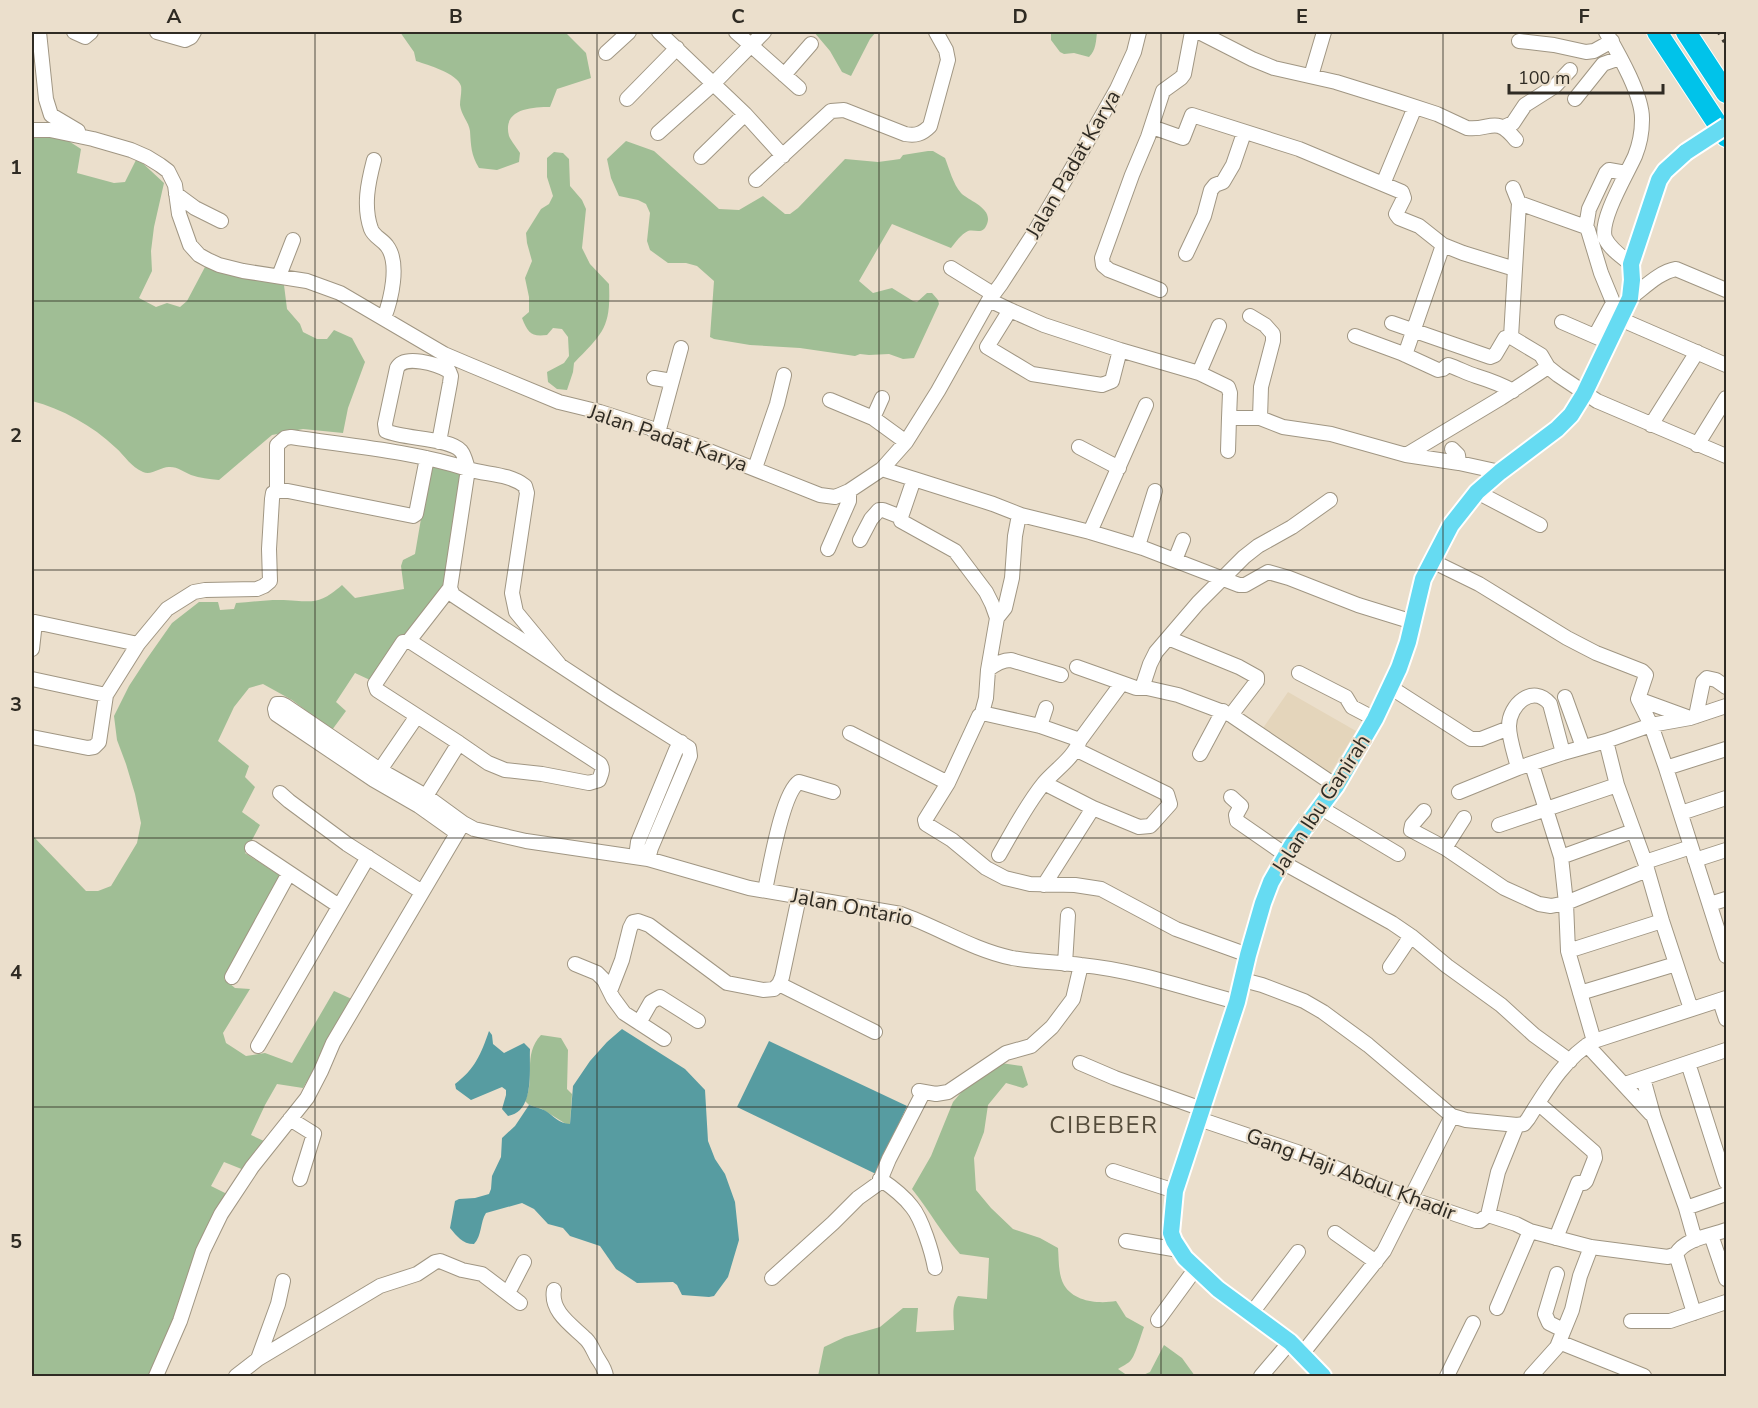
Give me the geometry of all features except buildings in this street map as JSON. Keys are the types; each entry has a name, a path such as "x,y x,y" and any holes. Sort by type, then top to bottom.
{"highway":[{"path":"1657,32 1726,137"},
{"path":"1686,32 1726,93"}],"main road":[{"name":"Jalan Ibu Ganirah","path":"1323,1377 1290,1342 1218,1289 1185,1258 1171,1233 1175,1191 1237,1002 1263,903 1284,858 1336,786 1375,719 1402,659 1424,579 1451,525 1477,492 1557,429 1571,415 1584,394 1602,339 1620,319 1630,298 1631,264 1659,180 1665,171 1686,152 1726,126"}],"street":[{"path":"39,32 46,99 51,115 93,139"},
{"path":"74,32 85,37 91,32"},
{"path":"157,32 185,40 194,32"},
{"path":"606,53 629,32"},
{"path":"659,32 746,114 783,156"},
{"path":"736,32 799,88"},
{"path":"658,134 713,84 764,32"},
{"path":"756,180 831,111 837,109 912,136 925,131 930,126 948,60 936,32"},
{"name":"Jalan Padat Karya","path":"32,130 50,130 93,139 131,150 160,165 168,171 175,185 179,214 190,245 199,255 219,265 307,281 340,293 444,354 559,402 650,428 820,495 835,497 849,491 882,469 906,442 938,391 991,297 1034,233 1102,118 1134,52 1139,32"},
{"path":"1160,290 1109,270 1103,265 1102,258 1152,127 1163,90 1184,74 1192,32"},
{"path":"1199,32 1274,68 1336,82 1437,114 1472,129 1488,125 1504,127 1513,123 1525,105 1555,86 1570,70"},
{"path":"1311,76 1324,32"},
{"path":"1519,41 1586,52 1594,51 1609,36 1639,101 1642,119 1636,154 1613,201 1604,230 1605,238 1614,250 1631,264"},
{"path":"784,75 811,44"},
{"path":"627,99 677,48"},
{"path":"1575,99 1603,64 1620,58"},
{"path":"1383,184 1415,107"},
{"path":"701,157 746,114"},
{"path":"1152,127 1183,138 1192,115 1244,133 1256,134 1299,148 1403,194 1404,198 1397,211 1397,216 1419,226 1443,245 1515,269"},
{"path":"1504,127 1516,140"},
{"path":"1186,254 1204,216 1211,190 1215,185 1223,182 1233,165 1244,133"},
{"path":"374,160 367,193 370,227 388,248 392,264 391,298 384,318"},
{"path":"1626,173 1609,170 1606,173 1589,209 1586,226 1601,273 1620,319 1726,364"},
{"path":"1511,337 1519,203 1513,188"},
{"path":"176,194 195,208 221,221"},
{"path":"1519,203 1586,226"},
{"path":"279,276 293,240"},
{"path":"1405,355 1443,245"},
{"path":"951,268 1010,310 1044,325 1120,350 1199,372 1228,387 1230,393 1227,451"},
{"path":"1630,298 1663,273 1673,269 1726,290"},
{"path":"1562,322 1602,339 1613,303"},
{"path":"987,347 1010,310"},
{"path":"1250,316 1265,325 1273,334 1261,387 1260,417"},
{"path":"1392,322 1490,357 1495,355 1504,338 1511,337 1541,355 1548,366 1584,394 1726,456"},
{"path":"1199,372 1219,326"},
{"path":"1355,336 1438,370 1448,366 1456,367 1475,376 1493,380 1513,391"},
{"path":"969,338 1032,374 1102,385 1112,381 1120,350"},
{"path":"658,433 681,348"},
{"path":"1651,425 1697,352"},
{"path":"408,642 450,588 468,469 463,453 459,449 439,442 386,431 385,424 397,368 403,361 412,360 440,366 449,371 451,376 439,442"},
{"path":"1406,455 1513,391 1548,366"},
{"path":"754,468 777,404 784,375"},
{"path":"654,378 672,381"},
{"path":"873,418 882,398"},
{"path":"1697,445 1726,398"},
{"path":"830,400 873,418 906,442"},
{"path":"1090,532 1146,405"},
{"path":"1229,418 1260,417 1283,427 1331,434 1406,455 1500,472"},
{"path":"277,491 277,445 285,438 291,437 427,458 509,477 525,486 526,493 512,593 513,601 516,612 559,664"},
{"path":"1079,447 1119,468"},
{"path":"1452,449 1458,455 1459,463"},
{"path":"32,737 88,748 94,747 99,742 106,695 138,644 167,609 194,592 257,590 270,581 268,549 273,493 288,491 413,516 416,514 427,458"},
{"path":"882,469 1019,514 1138,546 1243,586 1268,572 1298,581 1358,605 1413,622"},
{"path":"914,479 901,521 955,551 986,592 997,618"},
{"path":"828,549 849,501 849,491"},
{"path":"1138,546 1155,491"},
{"path":"1477,492 1540,525"},
{"path":"1142,688 1153,657 1221,579 1258,546 1292,527 1330,500"},
{"path":"860,540 879,510 901,517"},
{"path":"1019,514 1012,578 1005,608 997,618 982,713 948,783 925,820 926,824 952,840 986,868 1005,878 1030,884 1075,885 1101,889 1176,929 1248,955"},
{"path":"1175,560 1183,540"},
{"path":"1432,561 1479,584 1576,643 1642,671 1646,675 1638,699 1651,725 1725,947"},
{"path":"450,588 453,595 689,748 690,756 651,848 642,858"},
{"path":"32,649 35,622 138,644"},
{"path":"1168,638 1239,667 1257,677 1257,681 1227,713 1200,754"},
{"path":"403,642 408,642 600,764 602,771 599,780 589,783 505,770 488,763 377,690 375,684 403,642"},
{"path":"988,670 1001,662 1011,660 1061,675"},
{"path":"1077,667 1136,688 1172,693 1227,713 1336,786"},
{"path":"1299,673 1346,697 1352,707 1375,719"},
{"path":"1693,717 1703,682 1707,678 1716,680 1726,687"},
{"path":"32,679 106,695"},
{"path":"999,855 1044,783 1078,745 1122,683"},
{"path":"1390,687 1471,739 1481,739 1509,728"},
{"path":"1563,753 1550,704 1540,696 1528,696 1512,714 1509,728 1546,809 1561,857 1568,951 1591,1043 1654,1118"},
{"path":"1565,697 1583,747"},
{"path":"1638,699 1693,717"},
{"path":"460,828 419,806 377,775 286,706 277,704 276,714 377,775 426,796 460,828"},
{"path":"1459,792 1563,753 1651,725 1693,717 1726,706"},
{"path":"1040,726 1046,708"},
{"path":"982,713 1040,726 1167,794 1170,804 1153,823 1139,827 1093,808 1044,783"},
{"path":"377,775 417,716"},
{"path":"850,733 948,783"},
{"path":"1606,741 1617,784 1646,866 1691,1009"},
{"path":"426,796 459,743"},
{"path":"1666,768 1726,749"},
{"path":"765,890 784,808 794,786 799,782 833,792"},
{"path":"1499,825 1617,784"},
{"path":"280,793 368,857 422,892"},
{"path":"1231,797 1241,806 1236,815 1237,821 1284,858 1412,936 1447,966 1501,1005 1534,1035 1570,1061"},
{"path":"1681,813 1726,798"},
{"path":"1044,885 1093,808"},
{"path":"1321,808 1398,854"},
{"path":"1425,811 1412,825 1411,830 1445,848 1504,888 1539,904 1551,906 1566,903 1646,866 1693,854 1726,850"},
{"path":"1445,848 1464,818"},
{"path":"156,1377 180,1321 203,1251 221,1214 252,1167 307,1098 333,1043 460,828"},
{"name":"Jalan Ontario","path":"460,828 526,841 642,858 749,888 901,914 988,951 1012,958 1081,965 1144,976 1237,1002"},
{"path":"1561,857 1633,831"},
{"path":"252,848 339,906"},
{"path":"258,1046 368,857"},
{"path":"232,977 289,873"},
{"path":"610,991 622,960 630,928 633,922 638,921 649,925 727,983 763,990 774,989 779,984 789,950 799,897"},
{"path":"1710,904 1726,898"},
{"path":"1065,964 1068,915"},
{"path":"1568,951 1662,921"},
{"path":"1390,967 1412,936"},
{"path":"575,964 597,973 604,980 624,1013 664,1040"},
{"path":"1580,993 1676,964"},
{"path":"772,1278 858,1198 879,1183 921,1092 936,1094 948,1092 1006,1053 1030,1046 1052,1027 1073,999 1081,965"},
{"path":"1243,980 1304,1001 1323,1012 1368,1045 1452,1116 1466,1120 1517,1125 1524,1124 1554,1080 1570,1061 1591,1043 1724,1000 1726,1019"},
{"path":"779,984 875,1032"},
{"path":"639,1023 651,1002 660,997 698,1021"},
{"path":"1625,1084 1726,1050"},
{"name":"Gang Haji Abdul Khadir","path":"1080,1063 1411,1199 1476,1221 1488,1215 1530,1231 1591,1247 1668,1257 1676,1254"},
{"path":"1688,1063 1726,1182"},
{"path":"1643,1078 1654,1118 1695,1239"},
{"path":"1538,1103 1595,1155 1586,1181 1578,1183 1556,1238"},
{"path":"1302,1354 1384,1251 1452,1116"},
{"path":"290,1119 314,1134 300,1179"},
{"path":"1488,1215 1498,1172 1517,1125"},
{"path":"1113,1171 1175,1191"},
{"path":"880,1179 900,1194 917,1214 932,1253 935,1268"},
{"path":"1686,1208 1726,1194"},
{"path":"1694,1313 1676,1254 1680,1247 1695,1239 1726,1230"},
{"path":"1497,1308 1530,1231"},
{"path":"1335,1233 1376,1262"},
{"path":"1711,1235 1726,1279"},
{"path":"1126,1240 1179,1250"},
{"path":"1531,1377 1557,1347 1572,1310 1580,1276 1591,1247"},
{"path":"1251,1314 1298,1252"},
{"path":"236,1377 258,1359 380,1286 417,1274 435,1262 440,1261 462,1270 482,1274 520,1303"},
{"path":"508,1293 524,1262"},
{"path":"1158,1320 1196,1268"},
{"path":"1557,1274 1545,1314 1549,1323 1561,1336 1644,1377"},
{"path":"258,1359 278,1304 283,1281"},
{"path":"554,1290 553,1296 558,1308 570,1326 592,1346 606,1377"},
{"path":"1631,1321 1670,1322 1726,1302"},
{"path":"1447,1377 1473,1323"},
{"path":"1261,1377 1290,1342"}],"shaded area":[{"path":"1288,692 1356,731 1329,776 1261,731"}],"green space":[{"path":"400,32 565,32 586,53 591,78 557,89 550,107 527,109 514,115 508,127 509,136 520,153 519,162 497,170 479,168 473,155 469,128 460,105 461,86 454,77 442,70 416,61 414,52"},
{"path":"814,32 876,32 851,76 842,72 830,51"},
{"path":"1051,32 1097,32 1096,42 1089,57 1074,53 1064,54 1051,40"},
{"path":"32,137 64,138 81,149 77,173 114,183 125,182 137,158 164,183 154,227 151,251 152,271 139,298 156,307 167,303 180,307 187,301 205,267 284,285 287,309 300,324 303,332 317,339 327,339 334,330 352,338 365,362 348,408 343,433 303,429 272,435 219,480 194,476 173,467 146,473 135,467 107,440 87,425 54,408 32,401"},
{"path":"626,141 654,151 719,209 739,210 763,196 785,214 790,214 798,208 845,159 878,162 900,159 903,155 933,151 945,158 958,189 985,211 988,221 983,230 965,232 951,248 892,224 859,281 873,293 892,288 913,301 917,302 927,293 932,293 938,300 939,304 914,358 903,359 889,354 855,356 714,339 710,337 714,281 697,266 686,263 668,263 650,250 647,241 650,213 646,204 619,196 611,178 607,159"},
{"path":"554,152 563,153 569,159 570,186 582,200 586,209 582,248 590,264 609,284 608,311 603,329 574,363 567,390 557,389 548,382 547,372 564,363 569,356 568,337 562,329 553,328 547,335 531,333 522,318 529,312 525,278 532,261 526,233 541,209 549,204 553,196 547,177 547,158"},
{"path":"430,466 461,473 442,592 395,645 370,680 355,673 336,702 346,711 332,730 292,700 263,684 249,688 234,707 218,741 249,766 245,777 255,787 242,812 260,825 245,853 282,877 224,979 235,988 250,989 223,1033 226,1043 246,1056 265,1053 292,1063 334,991 354,1000 303,1088 277,1084 251,1135 264,1141 244,1170 224,1162 211,1186 231,1196 152,1376 32,1376 32,835 86,891 98,891 111,886 137,843 141,823 135,794 117,740 114,716 129,686 172,623 199,602 218,602 220,610 234,609 236,603 319,600 342,585 355,598 404,589 401,566 403,560 415,554"},
{"path":"541,1035 561,1038 568,1050 567,1089 572,1094 570,1124 566,1124 525,1101 528,1093 530,1059 535,1043"},
{"path":"1001,1063 1022,1066 1028,1085 1023,1088 1006,1083 988,1105 984,1132 974,1158 976,1190 1013,1229 1040,1238 1058,1248 1061,1276 1068,1291 1087,1300 1116,1301 1126,1317 1144,1327 1133,1358 1118,1369 1128,1376 818,1376 824,1347 845,1337 880,1327 903,1308 918,1308 916,1332 954,1330 954,1308 958,1296 987,1299 989,1258 960,1254 912,1189 931,1156 953,1102 964,1089"},
{"path":"1164,1345 1182,1358 1195,1376 1141,1376 1150,1372"}],"water":[{"path":"622,1029 685,1069 705,1090 708,1141 715,1159 725,1174 735,1202 739,1240 728,1277 714,1296 682,1295 673,1282 637,1283 616,1269 600,1246 570,1236 563,1228 548,1224 534,1209 522,1203 486,1213 474,1244 463,1241 450,1228 455,1201 489,1194 492,1176 501,1157 502,1138 515,1126 529,1105 544,1110 563,1123 570,1124 573,1086 590,1061"},
{"path":"489,1031 493,1044 504,1053 524,1043 530,1049 527,1098 517,1113 508,1116 502,1109 506,1090 502,1087 471,1100 456,1089 455,1084 468,1073"},
{"path":"769,1041 907,1106 876,1174 737,1107"}],"railway":[{"path":"1718,32 1726,45"}],"district":[{"name":"CIBEBER","path":"1104,1125"}]}
